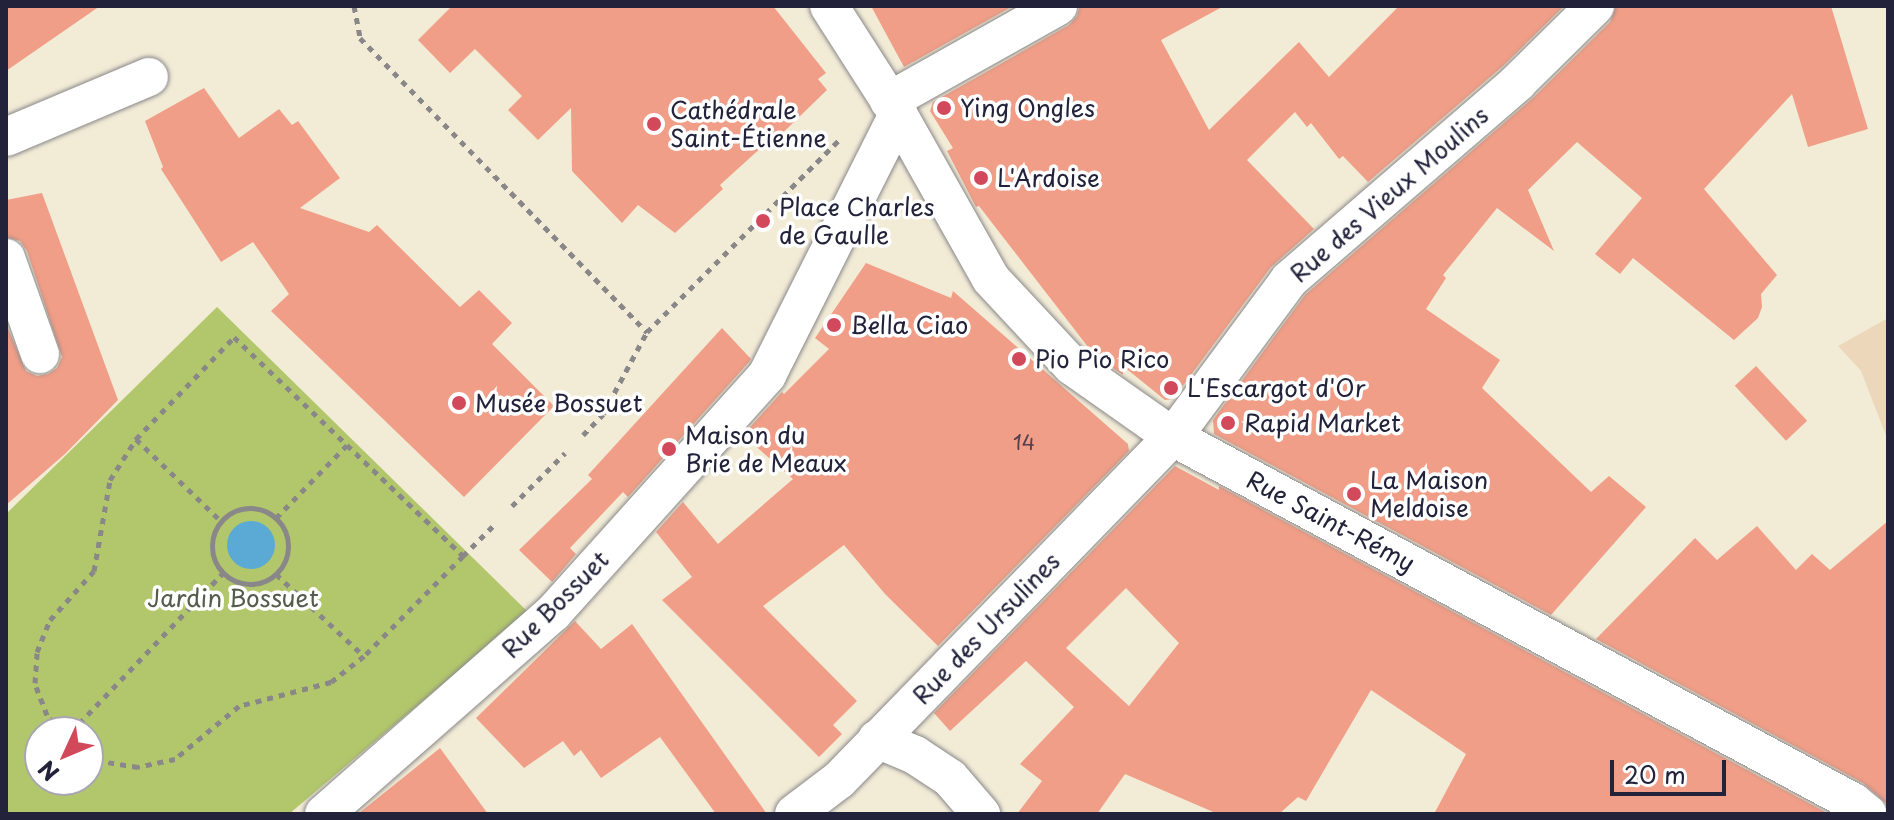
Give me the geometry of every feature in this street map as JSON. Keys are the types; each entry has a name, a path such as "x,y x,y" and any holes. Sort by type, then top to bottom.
{"street":[{"name":"Rue Saint-Rémy","path":"829,6 893,107 991,279 1072,366 1173,437 1853,802 1868,814"},
{"path":"893,107 1058,6"},
{"name":"Rue des Vieux Moulins","path":"1173,437 1289,280 1518,82 1595,6"},
{"path":"6,137 149,77"},
{"name":"Rue Bossuet","path":"324,814 553,613 767,375 893,107"},
{"path":"6,258 40,354"},
{"name":"Rue des Ursulines","path":"794,814 839,780 1173,437"},
{"path":"877,739 915,755 950,778 981,814"}],"path":[{"path":"354,6 360,38 647,332"},
{"path":"583,435 603,414 647,332 866,112 893,107"},
{"path":"48,716 35,683 37,652 50,620 94,571 110,480 136,439 234,337 463,556"},
{"path":"136,439 221,521"},
{"path":"276,518 347,445"},
{"path":"512,506 565,453"},
{"path":"242,509 266,511 276,518 288,540 284,565 276,574 266,581 243,584 223,573 212,553 215,531 221,521 242,509"},
{"path":"104,762 138,767 175,759 239,706 331,682 364,656 494,525"},
{"path":"86,716 223,573"},
{"path":"276,574 364,656"}],"shaded area":[{"path":"1888,318 1888,441 1861,371 1838,346"}],"green space":[{"name":"Jardin Bossuet","path":"217,307 528,612 289,814 6,814 6,514"}],"water":[{"path":"251,521 268,528 275,545 268,562 251,569 234,562 227,545 234,528"}],"building":[{"path":"6,6 100,6 6,71"},
{"name":"Cathédrale Saint-Étienne","path":"452,6 773,6 826,73 818,79 827,90 767,148 764,145 720,185 723,189 675,233 638,205 622,223 572,171 571,108 538,140 508,110 522,96 475,49 450,73 418,40"},
{"path":"871,6 1013,6 904,67"},
{"path":"1080,6 1224,6 1161,40 1209,130 1299,42 1329,77 1399,6 1564,6 1503,66 1368,182 1343,156 1339,159 1311,123 1307,127 1295,112 1247,160 1314,229 1271,267 1173,399 1165,400 1123,366 1123,375 1095,356 979,206 976,207 947,151 953,148 930,111 933,102 1069,25 1077,16"},
{"path":"1616,6 1831,6 1868,129 1808,147 1792,94 1704,189 1777,275 1761,294 1762,307 1758,318 1734,340 1633,258 1620,274 1595,254 1642,198 1577,142 1528,190 1554,251 1497,208 1443,275 1446,278 1426,309 1500,360 1482,388 1591,492 1609,476 1646,507 1551,615 1214,434 1213,420 1305,295 1533,98 1610,22"},
{"name":"Musée Bossuet","path":"204,88 239,138 279,109 292,125 298,121 340,178 300,208 369,232 377,225 460,307 479,290 512,323 492,344 554,406 464,497 271,311 289,294 253,242 221,262 161,169 163,167 145,121"},
{"path":"42,193 118,400 65,454 6,505 6,324 26,371 37,376 48,374 57,368 62,357 27,251 20,241 6,237 6,200"},
{"path":"866,263 951,298 953,291 1128,444 1129,451 938,646 885,594 844,545 763,606 857,701 833,725 842,734 819,757 662,600 692,577 656,532 683,502 718,544 793,479 743,435 782,392 784,394 829,349 815,338"},
{"path":"722,328 751,359 749,362 628,497 623,492 570,548 576,554 552,582 519,550 592,479 588,475"},
{"path":"1756,366 1807,421 1786,441 1735,386"},
{"path":"1175,466 1219,490 1219,486 1829,814 1434,814 1466,754 1371,690 1306,801 1298,797 1279,814 1218,814 1125,774 1097,814 1017,814 1042,781 1020,764 1074,707 1026,661 950,731 934,713","holes":["1126,588 1179,643 1129,706 1066,648"]},
{"path":"1888,521 1888,805 1863,783 1596,639 1695,538 1717,560 1757,526 1796,570 1812,554 1830,570"},
{"path":"575,621 601,649 632,624 767,814 716,814 660,737 601,778 581,750 574,756 563,741 524,768 476,718"},
{"path":"440,748 488,814 358,814"}],"place":[{"name":"Ying Ongles","path":"944,108"},
{"name":"Cathédrale Saint-Étienne","path":"654,124"},
{"name":"L'Ardoise","path":"981,178"},
{"name":"Place Charles de Gaulle","path":"763,221"},
{"name":"Bella Ciao","path":"834,325"},
{"name":"Pio Pio Rico","path":"1019,359"},
{"name":"L'Escargot d'Or","path":"1171,388"},
{"name":"Musée Bossuet","path":"459,403"},
{"name":"Rapid Market","path":"1228,423"},
{"name":"Maison du Brie de Meaux","path":"669,449"},
{"name":"La Maison Meldoise","path":"1354,494"}]}
